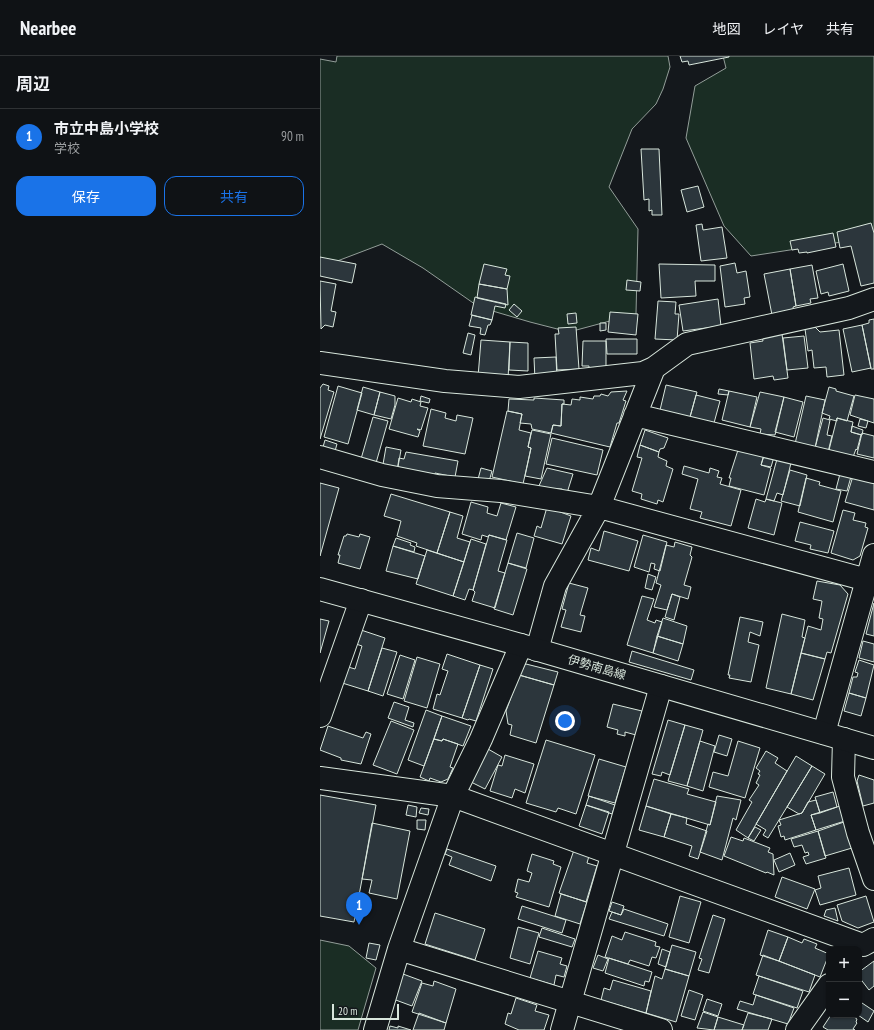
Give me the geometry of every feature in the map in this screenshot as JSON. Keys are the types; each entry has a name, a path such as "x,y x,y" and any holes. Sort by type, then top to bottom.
{"street":[{"path":"320,363 445,381 519,387 643,373 654,368 687,344 850,308 874,299"},
{"path":"375,1030 399,949 453,796 529,647 555,586 599,507 654,368"},
{"path":"635,415 874,472"},
{"path":"320,457 382,475 437,486 501,491 599,507 870,581"},
{"path":"874,555 870,581 834,736 858,833 874,879"},
{"name":"伊勢南島線","path":"320,589 529,647 874,748"},
{"path":"320,716 361,600"},
{"path":"562,1030 661,686"},
{"path":"320,778 453,796 613,855 865,944"},
{"path":"399,949 661,1030"},
{"path":"797,1030 826,989"}],"green space":[{"path":"337,56 668,56 670,67 663,89 656,104 632,129 609,187 638,229 636,314 569,332 479,307 423,268 382,244 332,263 320,262 320,59 336,62"},
{"path":"723,56 874,56 874,237 751,256 724,226 686,138 695,86 726,68"},
{"path":"320,940 349,946 376,968 358,1030 320,1030"}],"building":[{"path":"680,56 729,57 689,65 688,61 682,62"},
{"path":"641,149 659,149 662,215 652,215 652,210 649,211 649,199 644,200"},
{"path":"698,186 704,207 687,212 681,190"},
{"path":"871,223 874,233 874,283 861,286 851,246 840,248 837,232"},
{"path":"702,224 703,230 722,227 727,258 701,261 696,225"},
{"path":"833,233 836,247 807,253 799,253 798,249 792,250 790,241"},
{"path":"320,257 356,264 352,283 320,276"},
{"path":"735,263 737,273 746,271 750,297 744,298 745,304 725,307 720,266"},
{"path":"484,264 507,269 505,275 510,276 507,289 479,284"},
{"path":"659,264 715,265 715,281 695,281 696,296 661,298"},
{"path":"843,264 849,291 829,296 828,292 821,294 816,271"},
{"path":"812,265 818,298 810,299 811,303 796,306 790,269"},
{"path":"790,269 796,306 793,307 794,311 772,315 764,274"},
{"path":"627,280 641,282 640,291 626,290"},
{"path":"320,281 336,284 331,311 336,312 333,327 325,325 321,329"},
{"path":"479,284 507,289 508,305 477,298"},
{"path":"475,297 506,304 505,308 495,306 492,320 471,315"},
{"path":"718,299 721,326 683,331 679,305"},
{"path":"658,301 676,302 675,314 679,314 677,340 655,339"},
{"path":"514,304 522,311 517,317 509,310"},
{"path":"610,312 638,314 636,335 608,332"},
{"path":"576,313 577,323 568,324 567,314"},
{"path":"472,315 492,320 490,325 488,325 485,335 480,334 481,328 469,326"},
{"path":"874,319 874,369 871,369 862,325 869,323 869,320"},
{"path":"600,323 606,323 606,330 600,331"},
{"path":"862,325 871,368 852,372 843,329"},
{"path":"576,327 579,369 557,370 555,334 559,334 558,328"},
{"path":"815,327 820,332 839,330 844,375 827,377 826,367 814,368 812,350 808,351 805,329"},
{"path":"468,333 475,335 471,355 463,353"},
{"path":"782,334 788,378 774,380 773,376 754,379 750,343 763,341 762,336"},
{"path":"804,336 808,368 787,370 783,338"},
{"path":"606,339 637,339 637,354 607,354"},
{"path":"481,340 510,342 508,379 478,377"},
{"path":"583,341 606,341 606,373 589,373 589,366 582,366"},
{"path":"510,342 528,343 528,371 509,370"},
{"path":"556,357 557,379 535,380 534,358"},
{"path":"323,384 329,386 328,390 334,392 320,439 320,388"},
{"path":"666,385 697,392 690,417 660,410"},
{"path":"338,386 362,393 348,444 324,437"},
{"path":"363,387 380,392 374,415 357,410"},
{"path":"829,387 836,389 836,391 854,396 847,421 837,418 837,421 829,419 830,416 822,413"},
{"path":"719,389 729,391 728,395 718,394"},
{"path":"627,391 623,400 626,401 619,423 617,423 610,447 551,433 553,425 561,426 562,404 571,405 572,399 580,400 580,397 593,399 594,396 600,396 601,394 608,396 611,392"},
{"path":"729,391 757,397 750,427 722,420"},
{"path":"380,392 395,396 395,405 391,419 374,415"},
{"path":"760,392 784,397 775,435 760,434 761,429 750,427"},
{"path":"696,395 720,401 714,423 690,417"},
{"path":"855,395 874,399 874,423 850,415"},
{"path":"421,396 430,399 429,403 420,401"},
{"path":"806,396 825,400 815,448 795,444"},
{"path":"784,397 803,402 794,437 775,432"},
{"path":"398,398 411,402 412,399 421,402 420,406 428,408 421,430 417,429 420,431 418,437 389,429"},
{"path":"534,398 564,400 564,404 562,404 561,426 553,425 551,433 532,429 531,424 520,423 522,414 508,411 509,399 534,400"},
{"path":"431,409 446,413 445,418 456,421 457,415 473,418 465,454 423,446"},
{"path":"507,411 522,414 519,430 531,433 528,447 531,448 523,484 492,477"},
{"path":"373,417 388,421 374,470 359,466"},
{"path":"823,418 830,420 827,435 832,436 828,452 815,448"},
{"path":"837,418 853,422 851,432 861,435 857,450 856,449 853,457 829,450"},
{"path":"860,419 868,421 866,428 858,426"},
{"path":"852,426 863,430 862,435 851,432"},
{"path":"532,430 551,434 541,479 525,476 531,448 528,447"},
{"path":"645,430 668,438 664,448 660,449 659,452 640,445"},
{"path":"862,433 874,436 874,458 857,454"},
{"path":"552,438 603,450 597,475 546,464"},
{"path":"325,440 337,444 333,458 321,454"},
{"path":"640,445 659,452 658,457 667,461 666,466 673,469 663,502 658,500 657,504 641,499 642,494 632,491 642,458 637,457"},
{"path":"386,447 401,450 397,472 382,470"},
{"path":"738,450 764,456 761,465 771,468 764,495 729,486 731,478 729,478"},
{"path":"406,452 458,461 455,477 435,473 434,478 397,472 399,458 404,459"},
{"path":"764,454 774,457 771,467 761,465"},
{"path":"777,459 791,463 783,495 777,493 774,501 766,499"},
{"path":"684,466 709,473 710,468 719,471 717,477 722,478 720,484 741,490 731,526 700,518 702,512 690,509 698,479 682,474"},
{"path":"481,468 492,471 488,485 477,483"},
{"path":"547,468 573,474 567,493 562,489 538,488"},
{"path":"790,470 807,475 800,506 781,501"},
{"path":"841,470 852,473 847,491 836,489"},
{"path":"853,476 874,480 874,510 845,502"},
{"path":"806,478 820,482 819,485 841,491 833,522 798,512"},
{"path":"320,483 339,488 320,556"},
{"path":"391,494 450,512 437,553 416,546 417,543 397,536 401,521 384,516"},
{"path":"756,499 765,502 766,499 782,503 774,535 748,528"},
{"path":"471,502 488,507 487,513 497,516 501,503 516,507 506,540 489,535 488,537 482,535 481,540 462,534"},
{"path":"547,507 571,516 562,544 534,536 537,526 541,528"},
{"path":"843,510 855,513 853,520 866,523 865,527 868,528 860,556 853,560 831,553"},
{"path":"450,512 463,516 457,538 470,542 464,562 437,553"},
{"path":"800,522 834,531 828,553 810,549 811,545 795,541"},
{"path":"604,531 638,541 629,571 588,560 591,548 599,551"},
{"path":"517,533 534,538 526,568 508,563"},
{"path":"347,534 359,537 360,534 370,537 360,569 338,563 340,555 338,555 344,536"},
{"path":"489,535 507,540 498,571 505,573 495,608 472,601 475,592 473,590"},
{"path":"643,535 667,542 660,571 654,569 655,564 651,563 649,572 634,567"},
{"path":"396,538 411,543 410,545 415,547 414,552 393,546"},
{"path":"471,539 486,544 473,590 469,589 465,600 453,596"},
{"path":"675,542 692,547 690,555 692,557 684,585 691,587 688,599 672,594 667,610 654,607 661,585 656,583 666,545 674,547"},
{"path":"393,546 425,556 418,579 386,571"},
{"path":"427,550 464,562 453,596 416,584"},
{"path":"508,563 527,569 513,615 494,609"},
{"path":"648,574 656,577 652,590 645,588"},
{"path":"817,581 840,585 848,594 831,653 827,652 825,659 801,653 808,626 821,630 823,619 819,618 822,601 813,599"},
{"path":"569,583 588,588 580,615 585,616 581,632 561,627 566,610 562,609"},
{"path":"672,594 680,597 674,620 665,617"},
{"path":"642,596 654,599 647,620 655,623 656,620 662,622 653,653 627,645"},
{"path":"874,603 874,636 866,634"},
{"path":"782,614 805,620 802,637 805,638 791,694 766,688"},
{"path":"740,617 763,622 760,636 750,632 748,642 759,645 751,682 729,678 730,675 728,675"},
{"path":"663,618 687,626 683,644 657,636"},
{"path":"320,619 329,621 320,653"},
{"path":"358,629 385,638 368,691 339,682 345,666 355,669 362,646 353,643"},
{"path":"657,636 683,644 678,661 653,653"},
{"path":"863,641 874,644 874,662 859,658"},
{"path":"382,648 397,652 383,696 368,691"},
{"path":"632,651 694,670 691,680 629,662"},
{"path":"801,653 825,659 813,700 791,694"},
{"path":"447,654 480,665 462,718 433,709 437,694 440,695 448,671 442,669"},
{"path":"400,655 415,660 403,699 387,694"},
{"path":"417,657 440,664 427,708 404,701"},
{"path":"859,660 874,665 866,698 849,693 853,677 857,677 858,673 855,672"},
{"path":"526,664 558,672 554,685 519,675 522,667"},
{"path":"480,665 493,669 476,721 468,720 462,718"},
{"path":"519,675 554,685 536,743 510,735 512,725 508,724 506,711"},
{"path":"849,693 866,698 861,716 844,711"},
{"path":"394,702 409,707 405,720 414,723 413,727 388,718"},
{"path":"613,704 642,711 636,735 625,732 625,736 617,734 618,730 607,727"},
{"path":"426,710 442,716 424,766 408,760"},
{"path":"442,716 471,726 463,746 443,739 442,741 434,739"},
{"path":"668,720 685,725 670,775 662,772 661,776 652,774"},
{"path":"391,721 414,730 397,774 373,765"},
{"path":"685,725 703,730 687,786 668,781"},
{"path":"328,726 363,738 366,732 371,734 361,764 341,760 341,758 320,750"},
{"path":"719,735 732,739 727,756 714,752"},
{"path":"434,739 442,741 443,739 458,744 450,767 453,768 448,779 441,782 430,778 429,781 420,777"},
{"path":"546,740 595,755 576,814 558,808 556,812 526,803"},
{"path":"700,741 715,746 703,791 687,786"},
{"path":"738,741 760,748 745,798 709,787 713,772 728,776"},
{"path":"488,749 502,757 485,789 471,782"},
{"path":"766,751 778,758 775,763 787,771 748,838 736,830 752,802 749,800 759,785 756,783 760,775 758,774 760,771 756,768"},
{"path":"505,755 534,764 525,793 515,789 512,798 490,791 498,765 502,766"},
{"path":"796,756 812,766 768,838 763,835 766,830 756,824"},
{"path":"599,759 626,767 615,803 588,796"},
{"path":"812,766 825,774 802,813 799,814 787,807"},
{"path":"859,775 874,780 874,803 863,806 857,781"},
{"path":"654,779 689,789 687,794 716,802 710,825 646,806"},
{"path":"833,792 837,807 820,813 815,797"},
{"path":"320,795 376,805 354,922 320,916"},
{"path":"589,796 615,805 612,814 586,805"},
{"path":"717,796 741,800 736,820 733,818 722,860 700,852 708,824 710,825"},
{"path":"816,800 820,813 811,815 816,830 785,840 784,836 781,837 778,826 781,825 779,820 802,813 808,802"},
{"path":"408,805 417,807 416,817 406,815"},
{"path":"586,805 609,812 602,834 579,826"},
{"path":"646,806 671,814 664,837 639,830"},
{"path":"840,806 845,821 816,830 811,815"},
{"path":"421,808 429,809 428,815 419,813"},
{"path":"671,814 687,818 686,824 707,831 698,859 689,856 692,846 664,837"},
{"path":"417,820 426,820 425,830 417,829"},
{"path":"844,822 852,848 825,856 818,831"},
{"path":"372,823 410,831 397,899 369,893 372,880 362,879"},
{"path":"755,827 761,830 754,841 748,838"},
{"path":"818,831 826,858 806,864 803,857 809,855 808,852 805,853 802,845 794,847 791,839"},
{"path":"731,837 743,841 744,838 770,848 768,852 773,854 774,875 724,856"},
{"path":"447,849 496,866 491,881 449,865 452,857 445,854"},
{"path":"574,850 589,856 587,863 597,866 586,902 559,893"},
{"path":"790,853 795,865 779,872 774,860"},
{"path":"532,854 554,861 553,864 561,867 549,907 516,897 518,893 515,892 518,879 529,882 532,873 527,871"},
{"path":"849,868 856,895 820,905 815,890 821,888 818,876"},
{"path":"782,877 815,889 807,909 775,897"},
{"path":"561,894 587,902 580,924 555,916"},
{"path":"680,896 701,902 689,943 669,937"},
{"path":"866,896 874,922 858,928 842,921 837,905"},
{"path":"612,902 624,906 621,915 609,911"},
{"path":"522,906 566,920 562,933 518,919"},
{"path":"835,908 838,921 824,916 826,910"},
{"path":"624,909 668,924 664,936 609,919 612,912 621,915"},
{"path":"435,913 485,929 475,960 425,944"},
{"path":"713,915 725,919 709,973 698,970 702,959 699,958"},
{"path":"518,927 539,933 530,964 510,958"},
{"path":"542,928 575,939 572,947 539,937"},
{"path":"768,930 788,937 779,961 760,955"},
{"path":"625,932 656,942 655,946 660,947 656,958 652,957 649,966 630,960 628,964 605,957 612,936 622,940"},
{"path":"788,937 802,943 804,939 817,944 815,948 826,953 826,962 820,977 779,961"},
{"path":"369,943 380,945 376,960 366,958"},
{"path":"672,945 696,952 689,976 665,969"},
{"path":"662,949 670,952 666,967 658,964"},
{"path":"538,951 562,958 560,964 567,966 564,977 556,975 554,985 530,978"},
{"path":"598,955 608,959 603,971 593,968"},
{"path":"763,955 815,975 809,992 756,975"},
{"path":"609,958 652,972 649,982 645,981 644,986 605,973"},
{"path":"874,961 874,986 869,990 862,981 862,970"},
{"path":"665,969 689,976 676,1022 646,1013 655,976 662,979"},
{"path":"403,974 422,981 412,1006 393,999"},
{"path":"759,976 803,991 797,1008 753,994"},
{"path":"613,980 651,991 646,1013 601,1000 604,988 610,990"},
{"path":"434,981 456,989 446,1023 412,1012 422,983 433,986"},
{"path":"689,990 703,995 695,1020 681,1016"},
{"path":"756,995 794,1008 788,1024 737,1009 740,1001 753,1005"},
{"path":"516,998 537,1005 535,1011 549,1015 544,1030 519,1030 505,1024 508,1013 511,1014"},
{"path":"707,999 722,1004 718,1016 703,1011"},
{"path":"862,1003 874,1011 868,1022 862,1018"},
{"path":"703,1012 718,1017 714,1030 697,1028"},
{"path":"419,1013 446,1023 444,1030 413,1030"},
{"path":"748,1013 772,1019 768,1030 742,1030"},
{"path":"718,1017 744,1025 742,1030 714,1030"},
{"path":"829,1018 857,1019 857,1023 853,1029 855,1030 828,1030 823,1027"},
{"path":"390,1026 398,1028 398,1026 411,1030 389,1030"}],"place":[{"name":"市立中島小学校","path":"359,925"}]}
